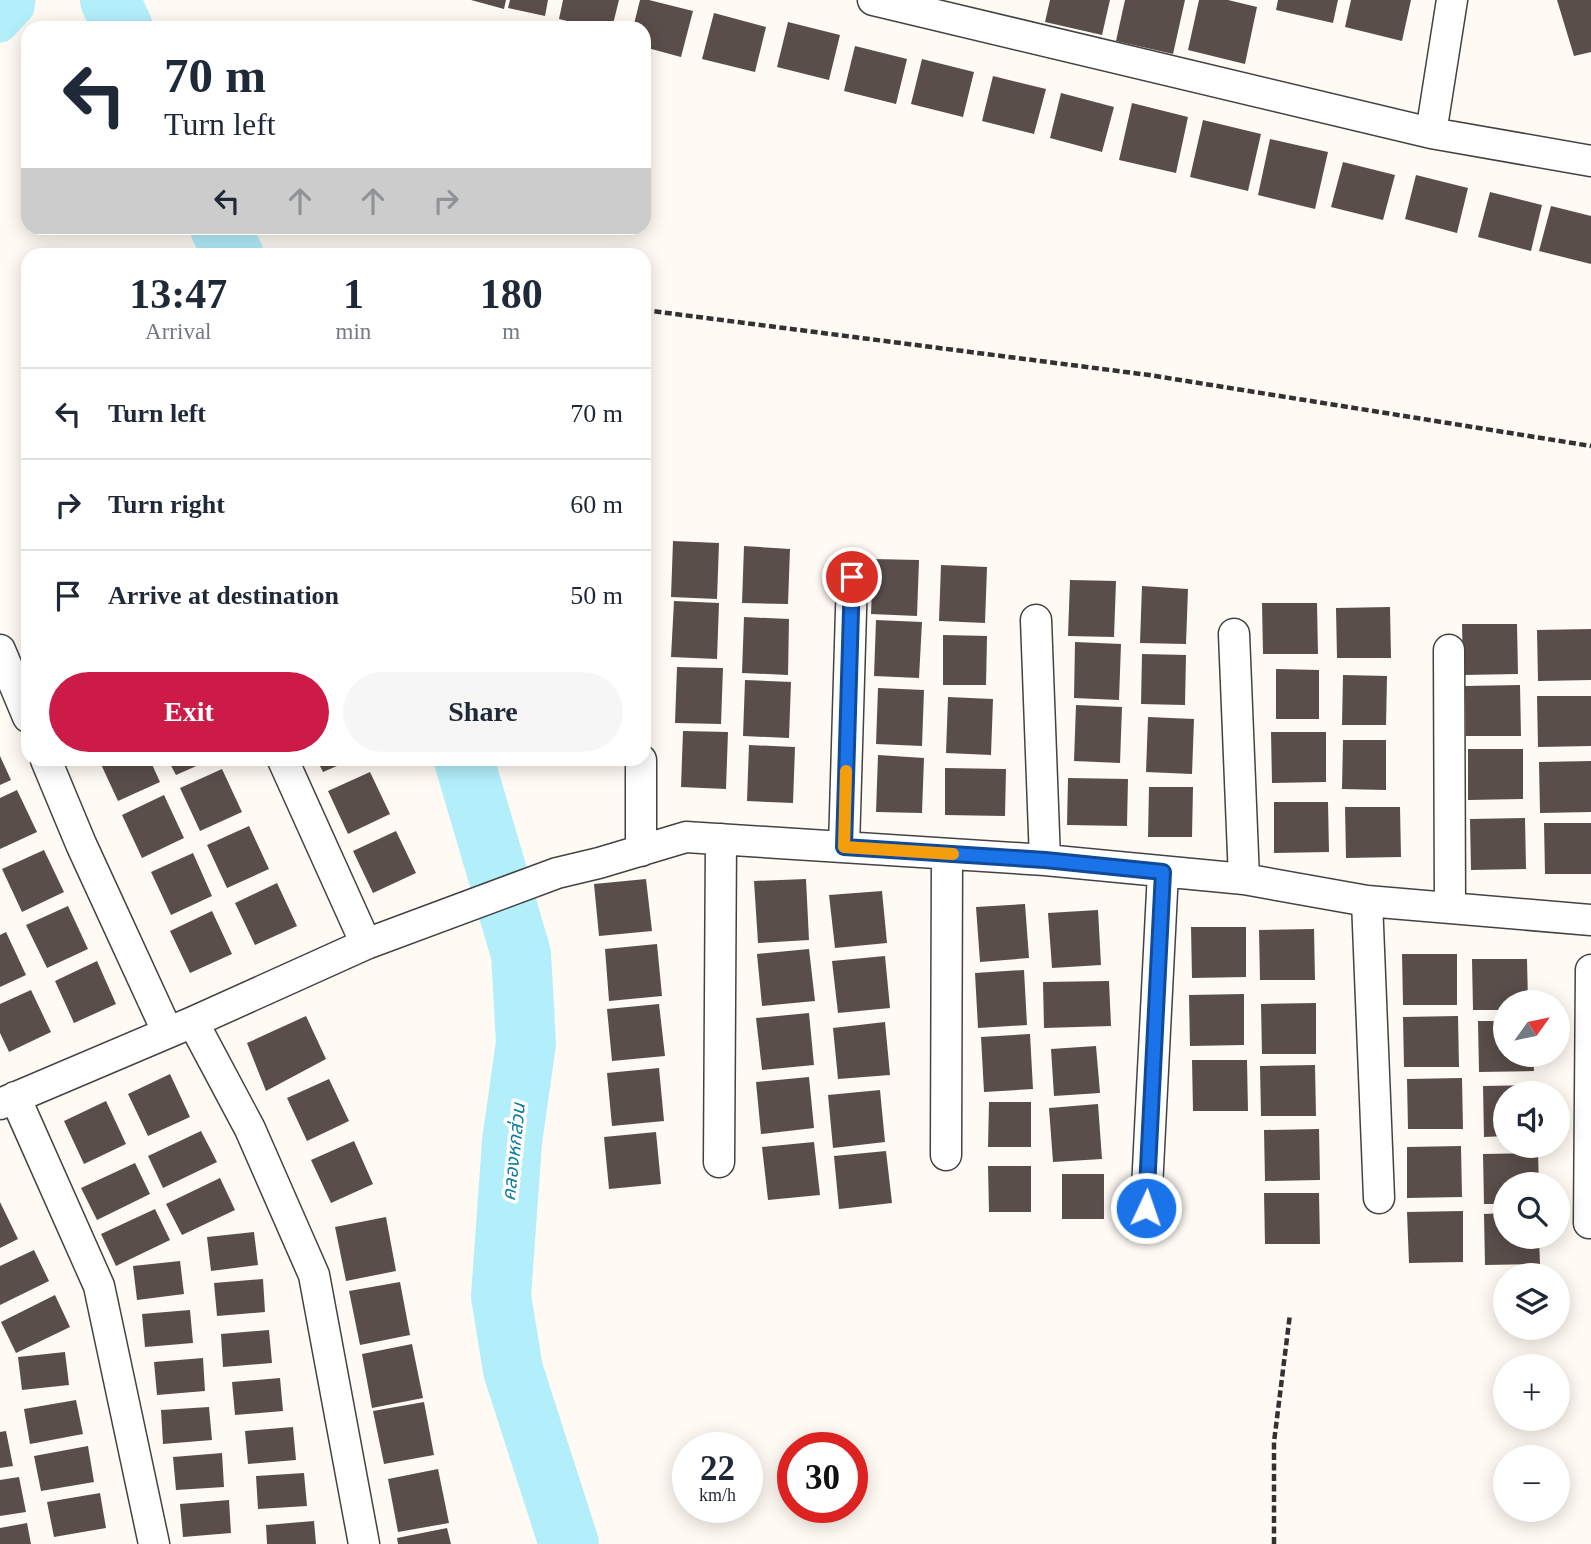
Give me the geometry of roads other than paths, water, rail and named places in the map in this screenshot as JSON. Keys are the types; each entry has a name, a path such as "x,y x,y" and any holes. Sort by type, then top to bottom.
{"street":[{"path":"873,0 1431,134 1591,161"},
{"path":"1431,134 1452,0"},
{"path":"844,847 852,577"},
{"path":"1036,620 1045,860"},
{"path":"1234,634 1244,879"},
{"path":"0,650 21,700"},
{"path":"1449,650 1450,907"},
{"path":"48,766 81,844 180,1027 250,1129 314,1275 364,1544"},
{"path":"286,766 366,944"},
{"path":"641,766 641,850"},
{"path":"154,1544 99,1286 4,1102 366,944 557,873 686,837 1045,860 1244,879 1367,901 1591,920"},
{"path":"719,1162 721,839"},
{"path":"946,1155 947,854"},
{"path":"1146,1208 1163,872"},
{"path":"1367,901 1379,1198"},
{"path":"1589,1223 1591,970"}],"waterway":[{"path":"0,25 17,7 18,0"},
{"name":"คลองหกส่วน","path":"110,0 120,21"},
{"name":"คลองหกส่วน","path":"224,235 230,248"},
{"name":"คลองหกส่วน","path":"466,766 521,954 526,1043 512,1142 501,1296 513,1370 569,1544"}]}
